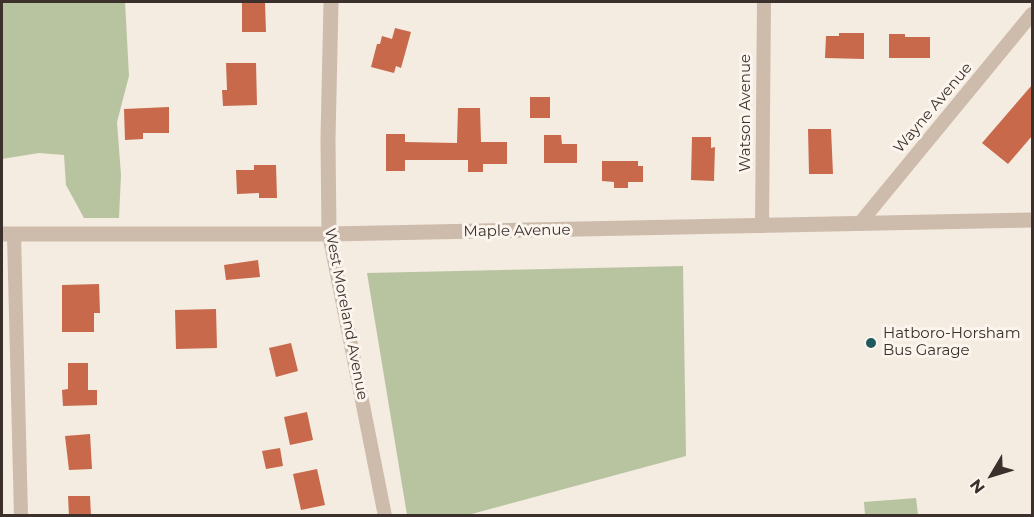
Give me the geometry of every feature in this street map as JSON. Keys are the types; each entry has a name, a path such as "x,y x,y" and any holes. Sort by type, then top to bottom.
{"street":[{"name":"West Moreland Avenue","path":"331,2 328,139 329,234 385,516"},
{"name":"Watson Avenue","path":"762,226 764,2"},
{"name":"Wayne Avenue","path":"860,224 1032,14"},
{"name":"Maple Avenue","path":"8,234 329,234 1032,220"},
{"path":"8,234 21,516"}],"green space":[{"path":"2,2 125,2 129,76 117,122 121,175 119,218 84,218 66,185 64,155 39,153 2,159"},
{"path":"683,266 686,456 468,515 407,515 367,273"},
{"path":"916,498 918,515 865,515 864,502"}],"building":[{"path":"242,2 265,3 266,32 242,32"},
{"path":"395,28 411,32 401,68 396,66 394,73 371,67 377,44 380,44 382,36 392,39"},
{"path":"839,33 864,33 864,59 825,58 826,36 839,36"},
{"path":"889,34 905,34 905,37 930,37 930,58 889,58"},
{"path":"226,63 256,63 257,105 223,106 222,90 227,90"},
{"path":"1032,85 1032,136 1008,164 982,143"},
{"path":"530,97 550,97 550,118 530,118"},
{"path":"169,107 169,133 143,133 143,139 125,140 124,109"},
{"path":"458,108 480,108 481,142 507,142 507,164 483,164 483,172 468,172 468,160 405,160 405,171 386,171 386,134 405,134 405,142 457,143"},
{"path":"808,129 831,129 833,174 809,174"},
{"path":"544,135 561,135 562,144 577,144 577,163 544,163"},
{"path":"692,137 711,137 711,148 715,147 714,181 691,180"},
{"path":"602,161 638,161 638,166 643,166 643,182 628,182 628,188 614,188 614,182 602,181"},
{"path":"254,165 276,165 277,198 259,198 259,193 237,194 236,170 254,170"},
{"path":"258,260 260,277 226,280 224,265"},
{"path":"99,284 100,313 94,313 94,332 62,332 62,285"},
{"path":"216,309 217,348 176,349 175,310"},
{"path":"291,343 298,371 276,377 269,348"},
{"path":"68,363 88,363 88,390 97,390 97,405 63,406 62,390 68,389"},
{"path":"307,412 313,440 290,445 284,417"},
{"path":"90,434 92,469 69,470 65,436"},
{"path":"280,448 283,466 266,469 262,451"},
{"path":"317,469 325,505 301,510 293,474"},
{"path":"68,496 90,496 91,516 69,516"}],"place":[{"name":"Hatboro-Horsham Bus Garage","path":"871,343"}]}
